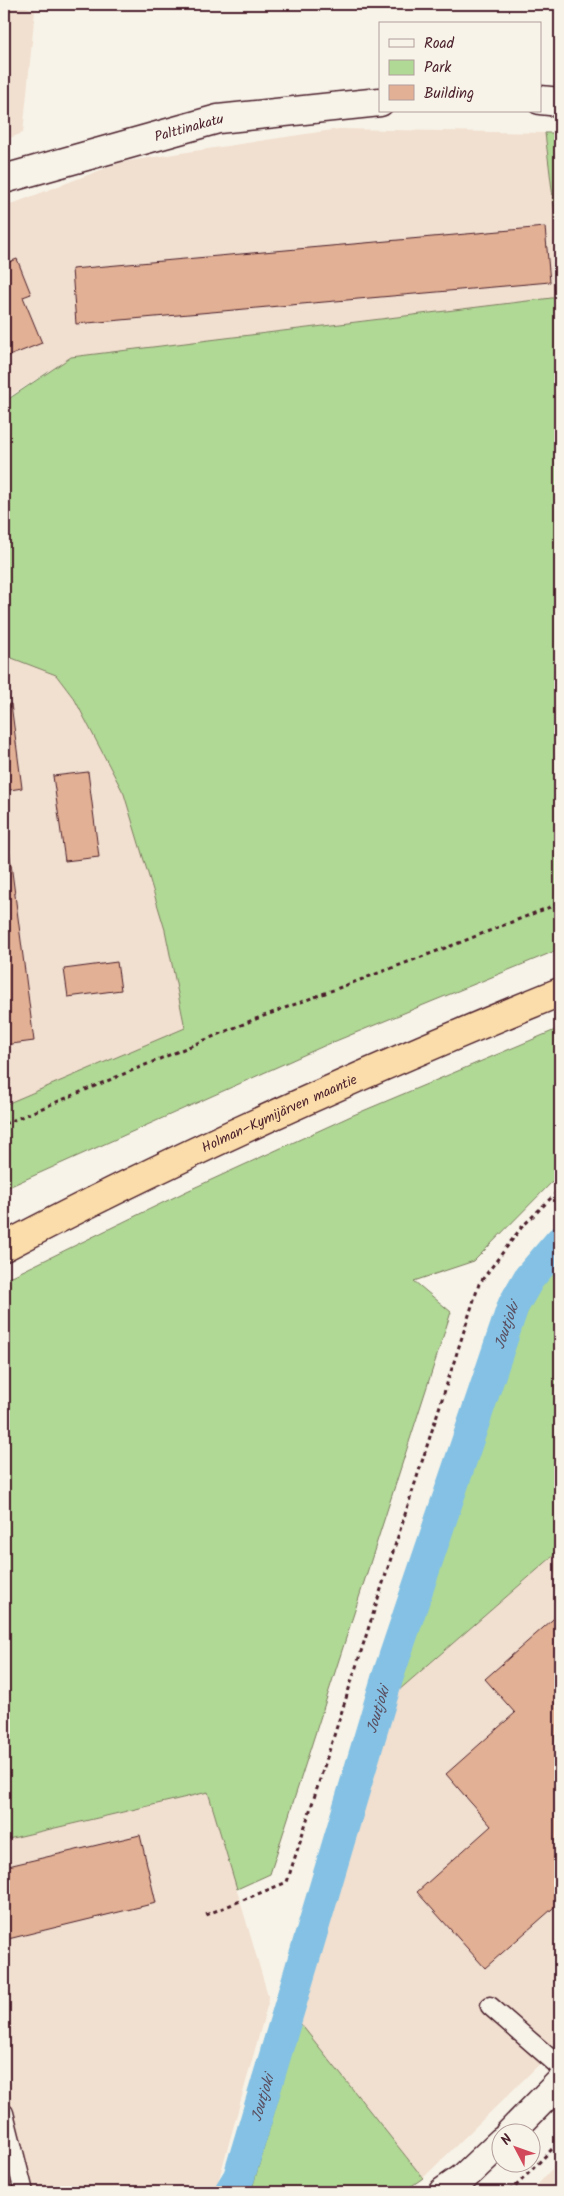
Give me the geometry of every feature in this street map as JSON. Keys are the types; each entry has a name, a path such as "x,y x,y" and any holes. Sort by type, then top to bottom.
{"highway":[{"name":"Holman–Kymijärven maantie","path":"4,1247 226,1136 433,1044 560,992"}],"street":[{"path":"542,100 560,102"},
{"name":"Palttinakatu","path":"4,179 218,119 379,102"},
{"path":"519,2124 560,2082"},
{"path":"443,2192 463,2178 492,2150"}],"lane":[{"path":"490,2006 560,2067"},
{"path":"4,2112 24,2192"}],"path":[{"path":"4,1124 252,1020 560,903"},
{"path":"206,1915 287,1882 479,1284 521,1228 560,1189"},
{"path":"510,2192 560,2140"}],"shaded area":[{"path":"4,4 19,4 35,10 23,133 4,140"},
{"path":"339,129 545,133 560,255 560,297 71,357 4,400 4,207 122,162"},
{"path":"4,655 56,675 75,700 124,794 165,930 185,1028 4,1105"},
{"path":"560,1550 560,2044 423,2178 300,2023 398,1691"},
{"path":"208,1792 269,1999 217,2186 212,2192 4,2192 4,1840"},
{"path":"560,2160 560,2192 531,2192"}],"green space":[{"path":"545,133 560,133 560,255"},
{"path":"560,297 560,949 326,1045 4,1189 4,1105 185,1028 165,930 124,794 75,700 56,675 4,655 4,402 71,357"},
{"path":"560,1028 560,1174 474,1261 414,1281 451,1312 270,1874 237,1889 208,1792 4,1840 4,1280 187,1191 351,1116"},
{"path":"560,1263 560,1550 398,1691 520,1329 535,1293"},
{"path":"300,2023 423,2178 403,2192 251,2192"}],"building":[{"path":"545,227 550,282 76,324 72,269"},
{"path":"17,259 31,294 23,297 42,343 4,358 4,264"},
{"path":"11,704 22,788 4,791 4,705"},
{"path":"88,772 99,857 65,861 53,776"},
{"path":"4,810 34,1041 4,1045"},
{"path":"117,962 121,990 68,997 64,969"},
{"path":"560,1613 560,1902 485,1968 417,1892 491,1826 446,1774 515,1713 485,1679"},
{"path":"140,1835 156,1903 4,1940 4,1867"}],"waterway":[{"name":"Joutjoki","path":"230,2192 239,2177 387,1679 513,1306 529,1278 560,1242"}]}
